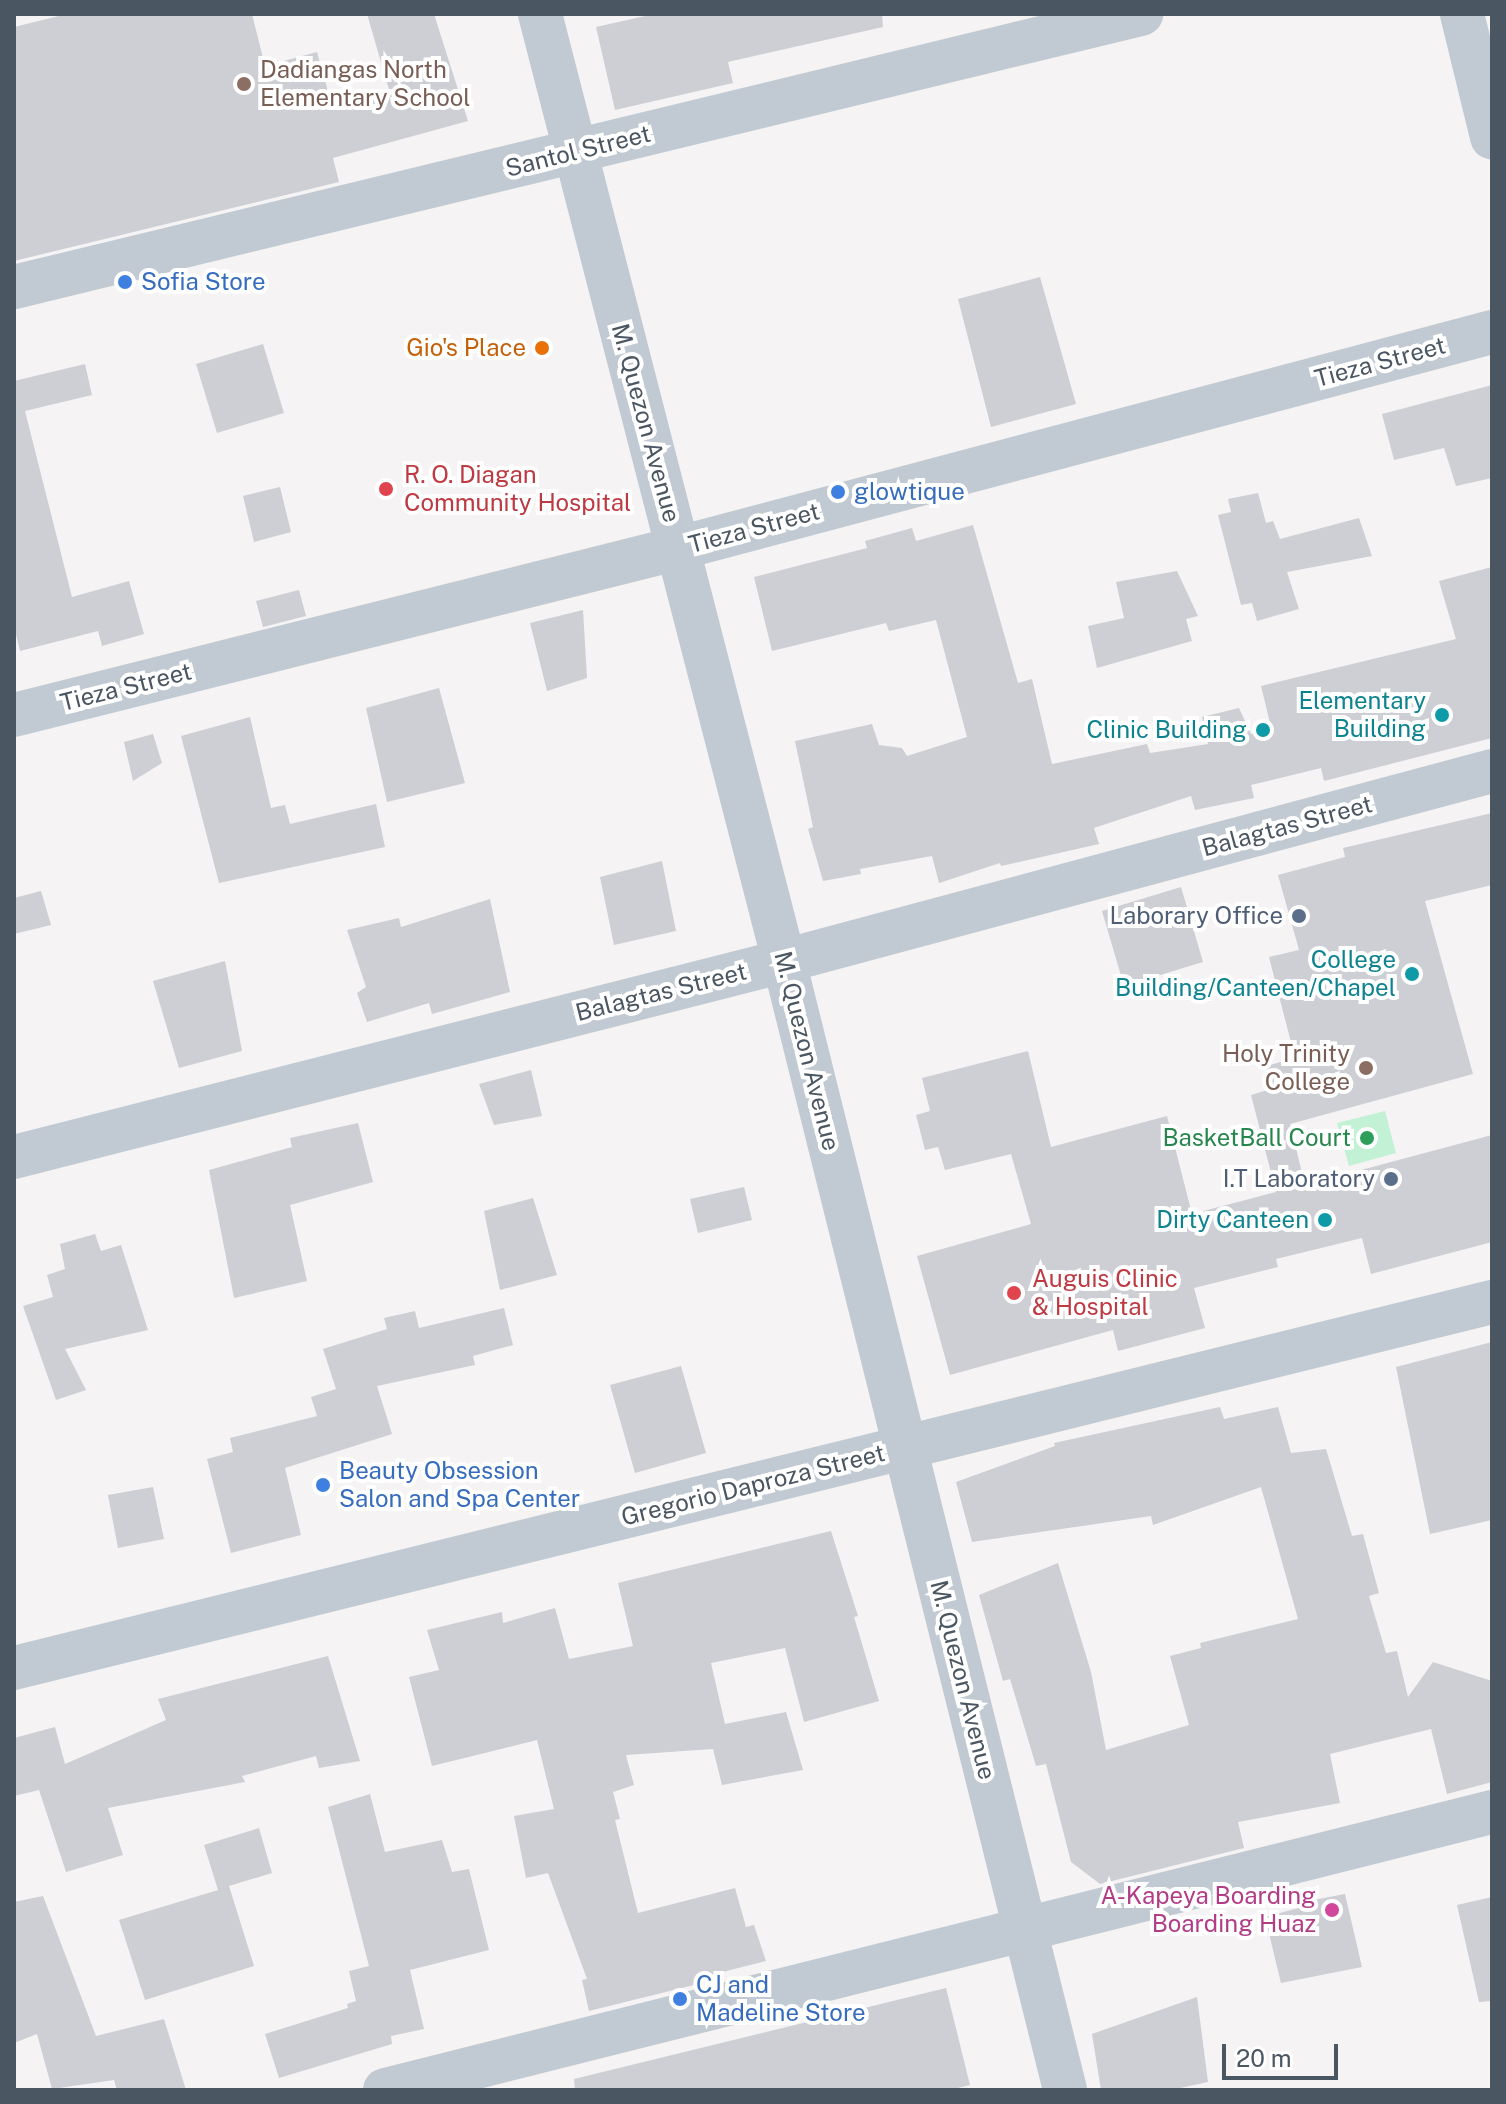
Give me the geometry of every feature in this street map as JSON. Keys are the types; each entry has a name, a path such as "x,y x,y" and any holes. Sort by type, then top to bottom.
{"street":[{"name":"M. Quezon Avenue","path":"540,14 784,961 1065,2090"},
{"name":"Santol Street","path":"14,287 1141,14"},
{"path":"1462,14 1492,137"},
{"name":"Tieza Street","path":"14,715 679,548 1492,332"},
{"name":"Balagtas Street","path":"14,1157 784,961 1492,771"},
{"name":"Gregorio Daproza Street","path":"14,1668 1492,1302"},
{"path":"385,2090 1492,1812"}],"green space":[{"name":"BasketBall Court","path":"1385,1111 1396,1153 1349,1166 1337,1123"}],"building":[{"name":"Dadiangas North Elementary School","path":"67,14 252,14 265,66 317,52 333,109 390,93 367,14 434,14 468,121 333,158 339,182 14,261 14,27"},
{"path":"654,14 882,14 883,27 728,62 733,83 615,110 596,27"},
{"path":"1040,277 1076,404 991,427 958,299"},
{"path":"263,344 284,413 217,433 196,364"},
{"path":"85,364 92,395 25,411 72,597 129,581 144,634 102,646 98,631 20,651 14,626 14,381"},
{"path":"1492,385 1492,478 1456,486 1444,448 1394,460 1382,414"},
{"path":"280,487 291,532 254,542 243,496"},
{"path":"1258,493 1266,523 1273,521 1280,539 1359,518 1372,556 1287,572 1299,609 1257,621 1252,603 1241,605 1218,515 1231,512 1228,499"},
{"path":"973,525 1018,683 1032,679 1052,764 1147,744 1150,753 1208,744 1202,717 1239,708 1251,734 1271,727 1261,686 1456,639 1439,581 1492,567 1492,738 1324,781 1321,768 1251,785 1254,798 1195,810 1191,796 1094,828 1099,844 1001,866 1000,863 939,883 932,856 860,869 861,874 823,881 808,829 813,827 795,741 872,724 879,745 902,748 907,756 967,737 936,620 889,631 886,623 772,651 754,577 867,548 865,541 912,528 916,541"},
{"path":"1177,571 1198,616 1186,619 1192,641 1097,668 1088,626 1124,618 1116,582"},
{"path":"299,590 306,616 263,627 256,601"},
{"path":"583,610 587,678 547,691 530,623"},
{"path":"439,688 465,783 387,802 366,708"},
{"path":"250,717 271,808 285,805 290,824 376,804 385,847 219,883 181,736"},
{"path":"153,734 162,763 133,781 124,742"},
{"path":"1492,813 1492,885 1425,901 1473,1074 1290,1124 1305,1185 1492,1135 1492,1242 1371,1274 1362,1238 1276,1259 1278,1267 1194,1288 1205,1328 1118,1351 1113,1330 950,1375 917,1256 1031,1224 1011,1154 945,1170 938,1147 925,1150 916,1115 930,1111 922,1078 1028,1051 1051,1147 1167,1116 1192,1214 1276,1192 1251,1095 1271,1089 1266,1066 1295,1058 1269,957 1299,950 1278,875 1345,857 1343,848"},
{"path":"662,861 676,931 614,945 600,877"},
{"path":"1181,887 1203,962 1124,986 1102,911"},
{"path":"41,891 51,925 14,934 14,898"},
{"path":"490,899 510,992 432,1014 429,1003 367,1022 357,993 366,987 347,930 399,918 401,927"},
{"path":"225,961 242,1051 179,1068 153,981"},
{"path":"531,1070 542,1116 494,1125 479,1084"},
{"path":"358,1123 373,1182 290,1205 307,1281 234,1298 209,1170 292,1147 290,1138"},
{"path":"744,1187 752,1220 698,1233 690,1199"},
{"path":"533,1198 557,1275 500,1290 484,1211"},
{"path":"95,1234 101,1251 121,1245 148,1330 65,1349 86,1390 56,1400 23,1306 53,1297 47,1275 65,1269 60,1244"},
{"path":"504,1308 513,1345 473,1356 475,1365 377,1386 392,1434 285,1468 301,1535 231,1553 207,1459 233,1452 230,1438 317,1416 311,1397 336,1389 323,1349 387,1329 384,1318 415,1311 419,1328"},
{"path":"1492,1342 1492,1520 1430,1534 1396,1367"},
{"path":"681,1366 706,1453 635,1473 610,1385"},
{"path":"1220,1407 1224,1419 1278,1407 1291,1453 1326,1449 1352,1536 1363,1534 1379,1593 1369,1596 1386,1653 1397,1651 1408,1697 1433,1662 1492,1681 1492,1782 1447,1794 1431,1729 1330,1754 1340,1803 1238,1822 1244,1848 1100,1884 1071,1862 1046,1764 1036,1766 1010,1679 1003,1681 979,1595 1058,1563 1091,1672 1106,1750 1189,1725 1170,1656 1201,1648 1200,1643 1298,1619 1261,1487 1153,1525 1151,1516 972,1542 956,1482 1055,1446 1054,1443"},
{"path":"153,1487 164,1539 118,1548 108,1495"},
{"path":"831,1531 858,1616 854,1617 879,1701 804,1722 785,1648 711,1663 725,1724 786,1712 803,1770 722,1785 713,1749 626,1755 634,1785 613,1792 620,1819 615,1820 638,1913 735,1888 746,1927 754,1925 766,1961 695,1979 698,1984 589,2011 582,1980 587,1979 548,1873 526,1878 514,1816 554,1809 537,1740 432,1766 409,1677 439,1670 427,1630 502,1612 503,1623 555,1608 569,1659 633,1646 618,1583"},
{"path":"328,1656 360,1761 319,1768 316,1756 242,1776 245,1782 108,1808 123,1855 66,1872 39,1790 14,1796 14,1738 55,1727 65,1764 166,1720 158,1699"},
{"path":"370,1794 385,1852 442,1840 452,1872 469,1869 489,1950 410,1970 424,2029 391,2036 392,2044 279,2078 265,2034 348,2008 347,2004 356,2001 349,1971 369,1966 328,1807"},
{"path":"259,1828 272,1873 229,1886 254,1966 145,2000 119,1920 218,1890 204,1845"},
{"path":"1345,1894 1362,1967 1281,1983 1265,1917 1309,1905 1308,1901"},
{"path":"43,1896 96,2036 164,2019 186,2090 117,2090 114,2080 52,2089 37,2034 14,2043 14,1902"},
{"path":"1492,1897 1492,2001 1479,2002 1457,1905"},
{"path":"946,1988 970,2085 950,2090 575,2090 574,2079"},
{"path":"1197,1997 1208,2082 1171,2090 1101,2090 1092,2034"}],"place":[{"name":"Dadiangas North Elementary School","path":"244,84"},
{"name":"Sofia Store","path":"125,282"},
{"name":"Gio's Place","path":"542,348"},
{"name":"R. O. Diagan Community Hospital","path":"386,489"},
{"name":"glowtique","path":"838,492"},
{"name":"Elementary Building","path":"1442,715"},
{"name":"Clinic Building","path":"1263,730"},
{"name":"Laborary Office","path":"1299,916"},
{"name":"College Building/Canteen/Chapel","path":"1412,974"},
{"name":"Holy Trinity College","path":"1366,1068"},
{"name":"BasketBall Court","path":"1367,1138"},
{"name":"I.T Laboratory","path":"1391,1179"},
{"name":"Dirty Canteen","path":"1325,1220"},
{"name":"Auguis Clinic & Hospital","path":"1014,1293"},
{"name":"Beauty Obsession Salon and Spa Center","path":"323,1485"},
{"name":"A-Kapeya Boarding Boarding Huaz","path":"1332,1910"},
{"name":"CJ and Madeline Store","path":"680,1999"}]}
